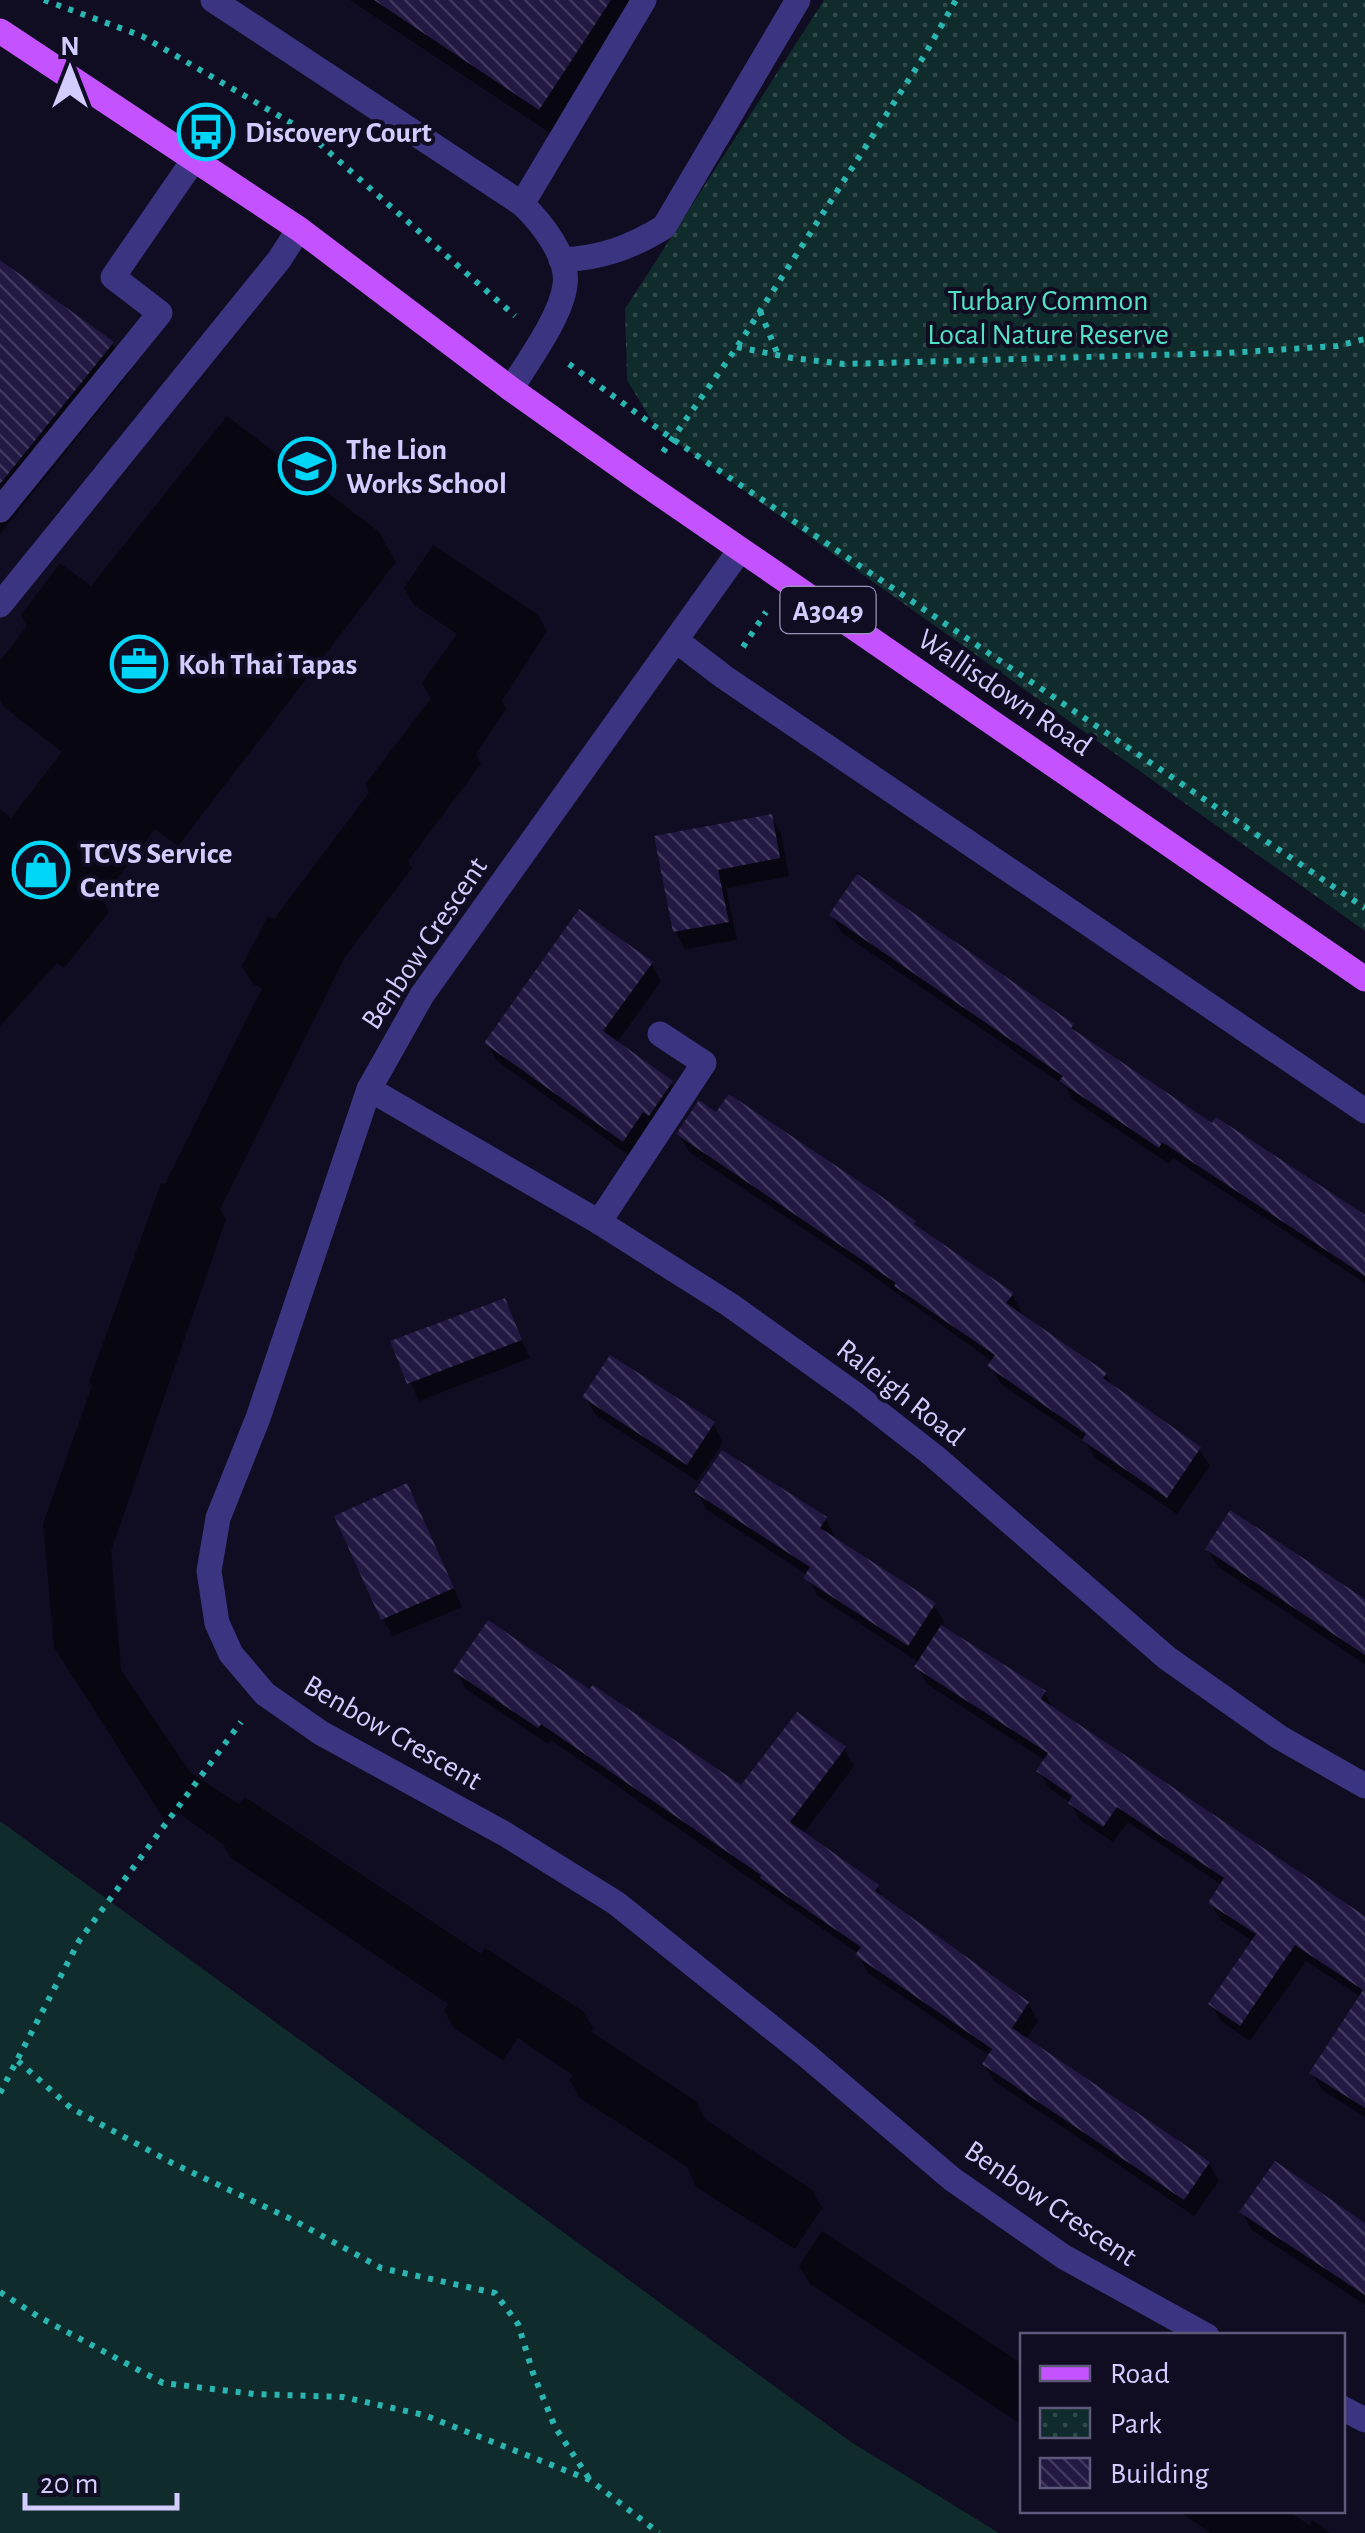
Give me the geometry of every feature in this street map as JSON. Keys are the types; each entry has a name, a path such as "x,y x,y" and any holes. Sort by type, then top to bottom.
{"main road":[{"name":"Wallisdown Road","path":"0,31 299,229 511,389 1365,979"}],"street":[{"path":"213,0 522,204 539,220 560,260 566,284 543,341 511,389"},
{"path":"522,204 644,0"},
{"path":"560,260 593,258 631,247 664,227 798,0"},
{"path":"0,510 160,313 113,278 195,158"},
{"path":"0,605 279,260 299,229"},
{"name":"Benbow Crescent","path":"740,550 422,995 368,1089 258,1418 218,1518 208,1571 217,1623 231,1654 265,1694 322,1734 506,1834 616,1903 952,2179 1064,2257 1202,2333"},
{"path":"677,641 724,677 1365,1111"},
{"path":"598,1222 704,1063 660,1034"},
{"name":"Raleigh Road","path":"368,1089 598,1222 730,1305 856,1394 934,1456 1166,1658 1279,1737 1365,1786"}],"path":[{"path":"44,0 142,36 305,131 581,374 1365,908"},
{"path":"671,438 760,310 956,0"},
{"path":"760,310 778,356"},
{"path":"736,346 778,356 863,364 1226,353 1337,346 1365,339"},
{"path":"0,2093 79,1941 265,1694"},
{"path":"18,2062 71,2108 382,2268 495,2293 518,2324 555,2427 590,2480"},
{"path":"0,2292 162,2383 254,2394 344,2397 424,2415 590,2480 659,2533"}],"green space":[{"name":"Turbary Common Local Nature Reserve","path":"824,0 1365,0 1365,931 656,428 627,380 625,309"},
{"path":"0,1821 851,2442 999,2533 0,2533"}],"building":[{"path":"374,0 611,0 539,110"},
{"path":"0,260 114,342 0,484"},
{"path":"772,814 780,858 718,870 729,922 673,932 654,836"},
{"path":"857,874 1074,1024 1071,1028 1212,1123 1216,1117 1365,1215 1365,1276 1162,1142 1159,1148 1059,1081 1063,1076 829,915"},
{"path":"579,909 653,962 603,1031 673,1081 649,1116 643,1112 623,1142 484,1043"},
{"path":"729,1094 875,1192 1014,1293 1006,1303 1107,1373 1103,1378 1201,1447 1167,1498 1082,1440 1086,1434 987,1366 995,1355 676,1134 699,1100 716,1112"},
{"path":"505,1298 522,1340 407,1384 390,1341"},
{"path":"610,1355 715,1422 687,1465 582,1397"},
{"path":"722,1450 827,1517 820,1528 936,1603 908,1646 803,1578 810,1567 694,1492"},
{"path":"407,1483 454,1588 381,1620 334,1516"},
{"path":"1230,1510 1365,1599 1365,1655 1205,1549"},
{"path":"488,1620 741,1785 797,1712 846,1747 790,1822 879,1885 875,1891 1029,2002 1012,2028 1210,2162 1184,2200 982,2064 992,2049 855,1955 861,1947 541,1724 538,1728 453,1671"},
{"path":"941,1625 1046,1691 1041,1699 1365,1916 1365,2108 1309,2073 1363,1990 1295,1945 1240,2026 1208,2004 1256,1934 1208,1903 1224,1878 1117,1807 1103,1827 1068,1803 1072,1796 1036,1771 1048,1753 914,1667"},
{"path":"1275,2161 1365,2223 1365,2295 1239,2212"}],"place":[{"name":"Discovery Court","path":"206,132"},
{"name":"The Lion Works School","path":"307,466"},
{"name":"Koh Thai Tapas","path":"139,664"},
{"name":"TCVS Service Centre","path":"41,870"}]}
